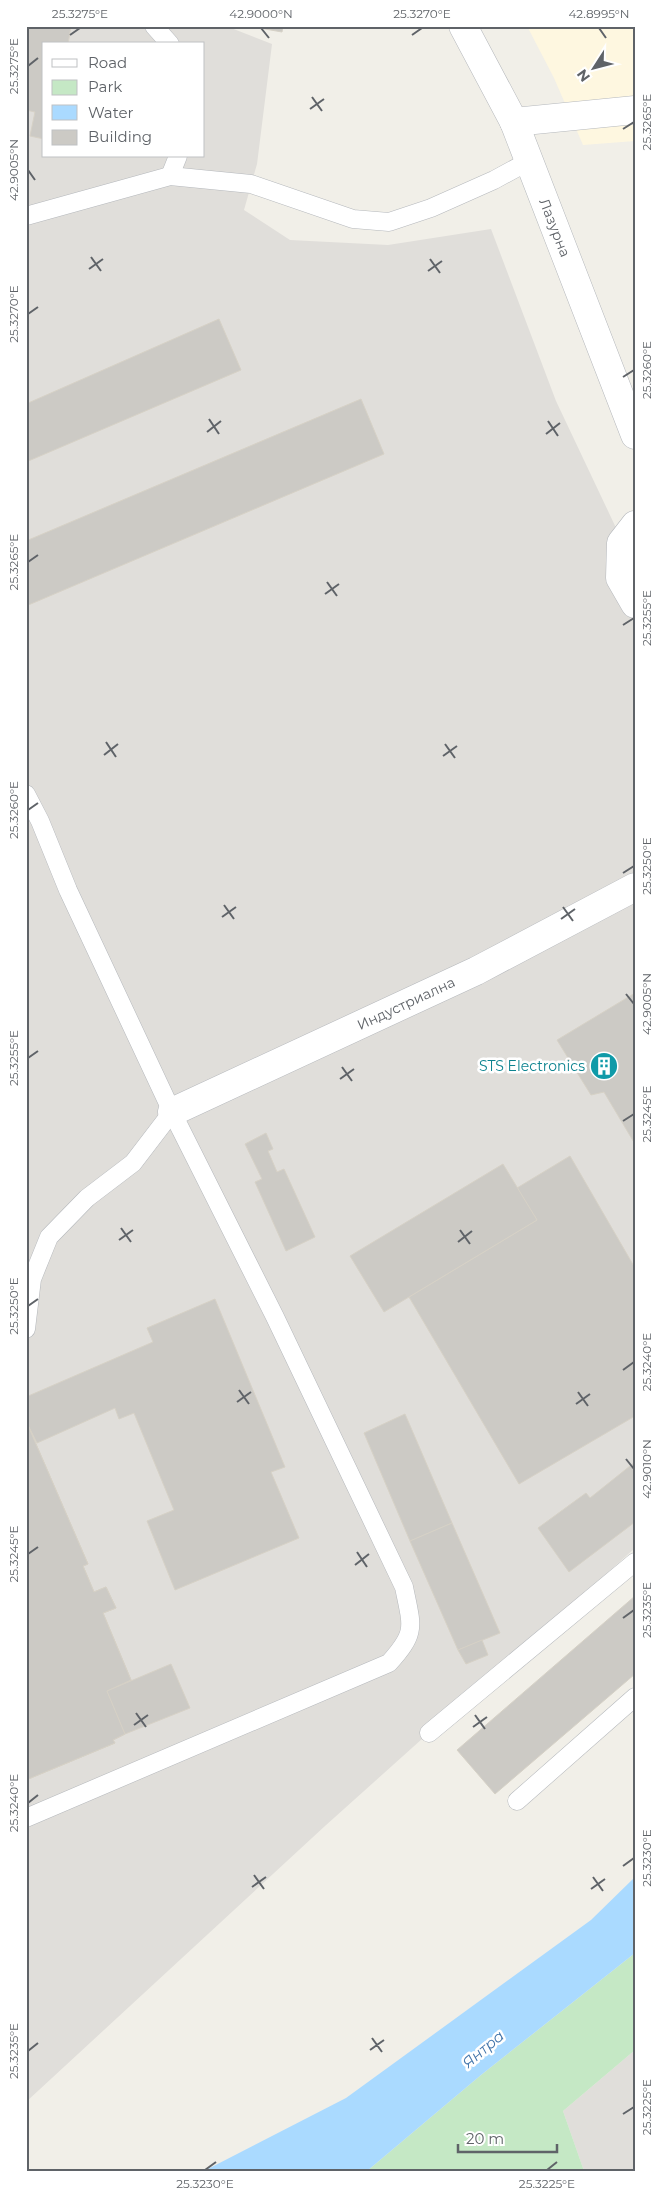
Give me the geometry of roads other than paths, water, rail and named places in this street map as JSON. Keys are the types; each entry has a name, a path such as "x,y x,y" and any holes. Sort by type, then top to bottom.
{"street":[{"name":"Лазурна","path":"463,26 514,122 635,435"},
{"path":"514,122 635,110"},
{"path":"635,525 621,543 620,578 635,604"},
{"name":"Индустриална","path":"172,1112 476,972 635,887"}],"lane":[{"path":"154,26 168,42"},
{"path":"170,176 177,158"},
{"path":"26,216 170,176 251,184 353,219 389,222 440,204 494,180 529,161"},
{"path":"26,794 40,820 68,890 172,1112 275,1317 404,1587 411,1629 406,1644 389,1663 26,1818"},
{"path":"26,1329 32,1279 49,1236 87,1198 133,1163 172,1112"},
{"path":"429,1733 635,1562"},
{"path":"517,1801 635,1697"}],"water":[{"name":"Янтра","path":"635,1877 635,1953 481,2075 367,2171 204,2171 346,2098 591,1920"}],"place":[{"name":"STS Electronics","path":"604,1066"}]}
